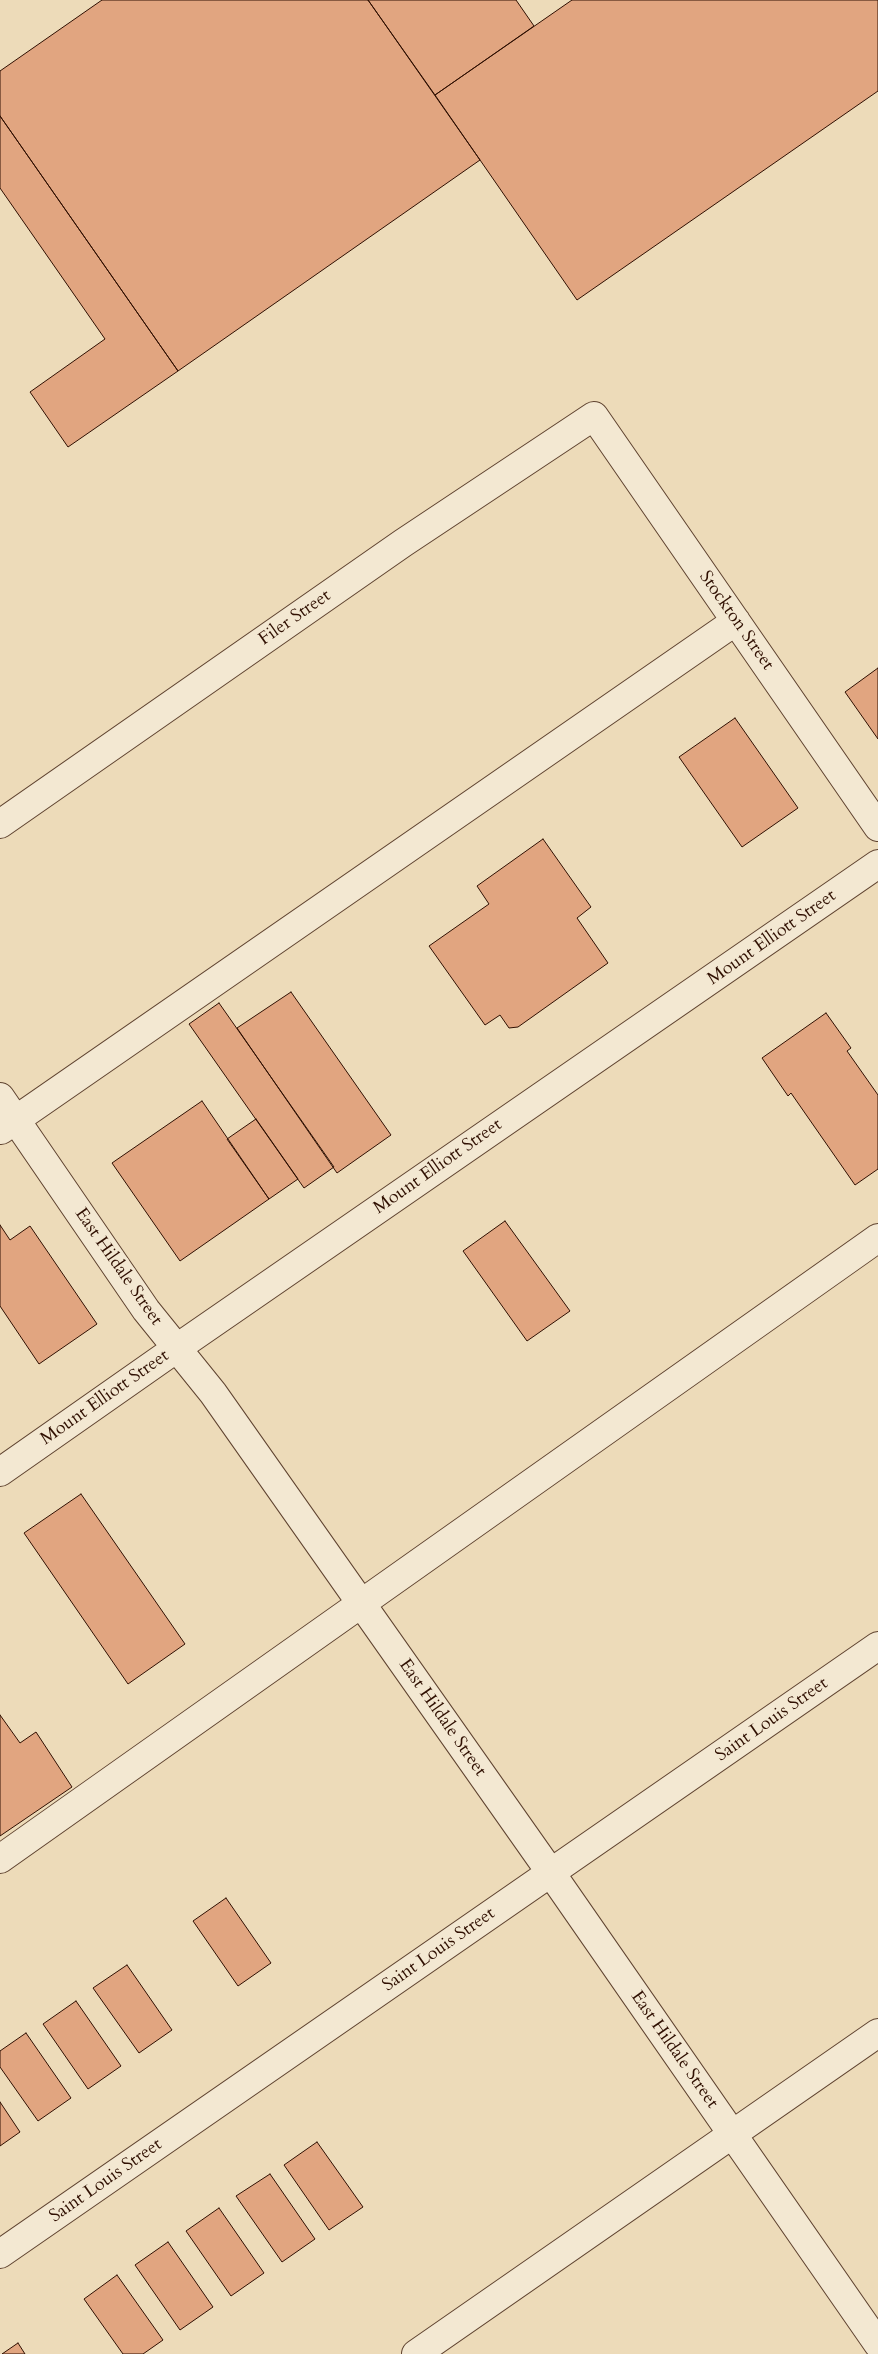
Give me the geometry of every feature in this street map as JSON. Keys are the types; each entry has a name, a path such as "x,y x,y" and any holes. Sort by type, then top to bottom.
{"street":[{"name":"Stockton Street","path":"594,416 878,827"},
{"name":"Filer Street","path":"0,824 403,543 594,416"},
{"path":"8,1125 736,621"},
{"name":"Mount Elliott Street","path":"0,1472 176,1348 878,864"},
{"name":"East Hildale Street","path":"0,1097 8,1125 146,1310 213,1392 551,1873 878,2344"},
{"path":"0,1859 878,1238"},
{"name":"Saint Louis Street","path":"0,2254 878,1646"},
{"path":"416,2354 878,2034"}],"building":[{"path":"102,0 368,0 480,160 178,371 0,116 0,71"},
{"path":"368,0 516,0 534,26 435,95"},
{"path":"572,0 878,0 878,91 577,300 435,95"},
{"path":"0,116 178,371 68,447 30,392 105,339 0,188"},
{"path":"878,668 878,739 845,692"},
{"path":"735,718 798,808 742,847 679,757"},
{"path":"543,839 591,907 577,918 608,963 518,1027 509,1028 500,1015 485,1025 429,946 489,904 477,886"},
{"path":"291,992 391,1135 337,1173 237,1028"},
{"path":"219,1003 334,1167 304,1188 189,1024"},
{"path":"826,1013 851,1048 847,1051 878,1095 878,1169 855,1185 791,1093 788,1096 762,1058"},
{"path":"202,1101 269,1199 180,1261 112,1163"},
{"path":"256,1119 298,1179 269,1199 227,1139"},
{"path":"505,1221 570,1311 527,1341 463,1251"},
{"path":"0,1225 10,1240 30,1226 97,1324 39,1364 0,1306"},
{"path":"81,1494 185,1644 128,1684 24,1533"},
{"path":"0,1715 20,1743 36,1732 72,1787 0,1836"},
{"path":"226,1898 271,1963 238,1986 193,1921"},
{"path":"127,1965 172,2030 139,2053 93,1988"},
{"path":"76,2001 121,2066 88,2089 43,2024"},
{"path":"26,2033 71,2098 38,2121 0,2067 0,2051"},
{"path":"0,2102 20,2132 0,2146"},
{"path":"317,2142 363,2207 329,2230 284,2165"},
{"path":"270,2174 315,2239 282,2262 236,2196"},
{"path":"219,2208 264,2273 231,2296 186,2231"},
{"path":"168,2242 213,2307 180,2330 135,2265"},
{"path":"117,2275 163,2340 143,2354 123,2354 84,2299"},
{"path":"18,2343 25,2354 2,2354"}]}
